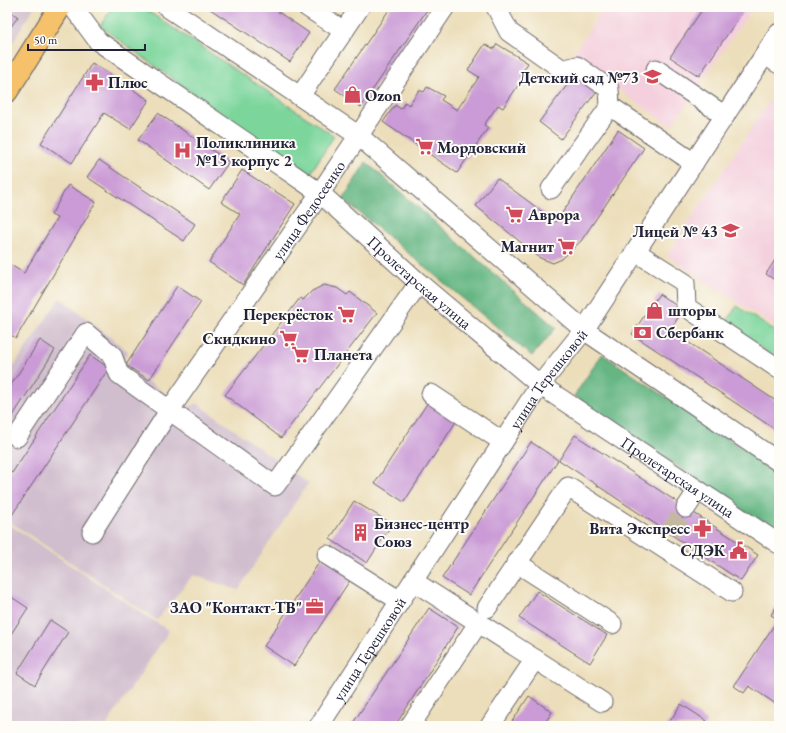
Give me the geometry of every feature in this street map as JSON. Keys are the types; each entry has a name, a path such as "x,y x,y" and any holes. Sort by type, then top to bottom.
{"main road":[{"path":"7,91 60,7"}],"street":[{"name":"Пролетарская улица","path":"73,7 98,41 320,193 419,283 540,385 779,544"},
{"path":"167,7 359,136 584,330 779,462"},
{"path":"307,7 344,31"},
{"path":"300,96 360,7"},
{"name":"улица Федосеенко","path":"92,532 169,411 359,136 445,7"},
{"path":"496,7 509,32 563,70 577,66 609,89 610,106 551,189"},
{"name":"улица Терешковой","path":"319,726 540,385 584,330 725,116 772,59 779,33"},
{"path":"656,69 725,116"},
{"path":"610,106 694,163"},
{"path":"636,252 685,283 686,307 779,369"},
{"path":"17,437 86,333 112,355 119,374 276,486 419,283"},
{"path":"431,394 503,442"},
{"path":"410,726 568,487 665,540 732,592"},
{"path":"686,508 698,490"},
{"path":"327,555 400,601"},
{"path":"517,563 612,624"},
{"path":"413,581 483,615 535,659 602,702"},
{"path":"490,726 535,659"}],"shaded area":[{"path":"7,7 34,7 7,52"},
{"name":"Детский сад №73","path":"604,7 753,7 671,126 571,57"},
{"name":"Лицей № 43","path":"779,86 779,329 667,256"},
{"path":"60,298 128,351 122,364 187,408 197,403 308,483 238,590 193,575 157,620 7,520 7,376"},
{"path":"7,523 169,631 106,726 7,726"}],"green space":[{"path":"113,7 142,7 334,136 308,177 100,26"},
{"path":"366,162 556,328 532,356 343,199"},
{"path":"737,306 779,334 779,360 725,324"},
{"path":"602,354 779,473 779,535 574,396"}],"building":[{"path":"207,7 271,7 309,33 290,62"},
{"path":"391,7 429,7 361,107 335,89"},
{"path":"704,7 746,7 699,76 670,57"},
{"path":"7,9 18,17 7,32"},
{"path":"485,44 494,49 497,44 528,63 520,76 523,78 503,108 498,105 484,125 488,128 457,173 383,122 395,105 401,109 405,102 409,105 419,90 424,92 427,87 444,96 441,100 457,110 479,77 468,70"},
{"path":"92,63 149,100 130,129 104,113 72,163 41,143"},
{"path":"577,72 599,88 561,139 539,122"},
{"name":"Поликлиника №15 корпус 2","path":"158,113 229,162 209,190 138,140"},
{"path":"618,130 644,148 581,241 562,259 553,263 540,258 476,206 497,178 556,222"},
{"path":"99,160 195,224 184,241 87,177"},
{"path":"242,170 295,204 243,285 209,262 240,214 221,202"},
{"path":"68,185 96,202 16,338 7,333 7,263 24,273 57,218 51,215"},
{"path":"779,254 779,283 766,274"},
{"name":"Планета","path":"324,285 337,288 347,295 350,292 377,313 281,438 225,395 300,298 303,300 312,291"},
{"path":"177,286 201,302 149,380 126,365"},
{"path":"659,294 683,310 670,330 779,403 779,432 632,334"},
{"path":"40,340 55,350 7,425 7,391"},
{"path":"90,355 109,368 12,515 7,512 7,469 12,473"},
{"path":"430,399 459,417 404,502 375,483"},
{"path":"575,435 758,555 741,581 559,460"},
{"path":"531,442 558,460 469,595 442,578"},
{"name":"Бизнес-центр Союз","path":"354,501 392,524 367,563 330,539"},
{"path":"322,558 352,577 294,666 264,646"},
{"path":"537,591 607,635 590,663 519,618"},
{"path":"7,594 28,608 7,640"},
{"path":"779,602 779,706 749,686 744,693 734,686 778,619 771,615"},
{"path":"429,608 458,627 395,726 351,726"},
{"path":"50,620 68,632 35,685 17,673"},
{"path":"529,696 552,712 543,726 509,726"},
{"path":"681,704 707,721 704,726 667,726"}],"tunnel":[{"path":"669,533 686,508"}],"place":[{"name":"Детский сад №73","path":"652,77"},
{"name":"Плюс","path":"95,82"},
{"name":"Ozon","path":"352,95"},
{"name":"Мордовский","path":"424,147"},
{"name":"Поликлиника №15 корпус 2","path":"183,151"},
{"name":"Аврора","path":"515,214"},
{"name":"Лицей № 43","path":"731,231"},
{"name":"Магнит","path":"567,246"},
{"name":"шторы","path":"655,310"},
{"name":"Перекрёсток","path":"346,314"},
{"name":"Сбербанк","path":"643,332"},
{"name":"Скидкино","path":"289,338"},
{"name":"Планета","path":"301,354"},
{"name":"Вита Экспресс","path":"703,528"},
{"name":"Бизнес-центр Союз","path":"361,532"},
{"name":"СДЭК","path":"738,550"},
{"name":"ЗАО \"Контакт-ТВ\"","path":"315,607"}]}
